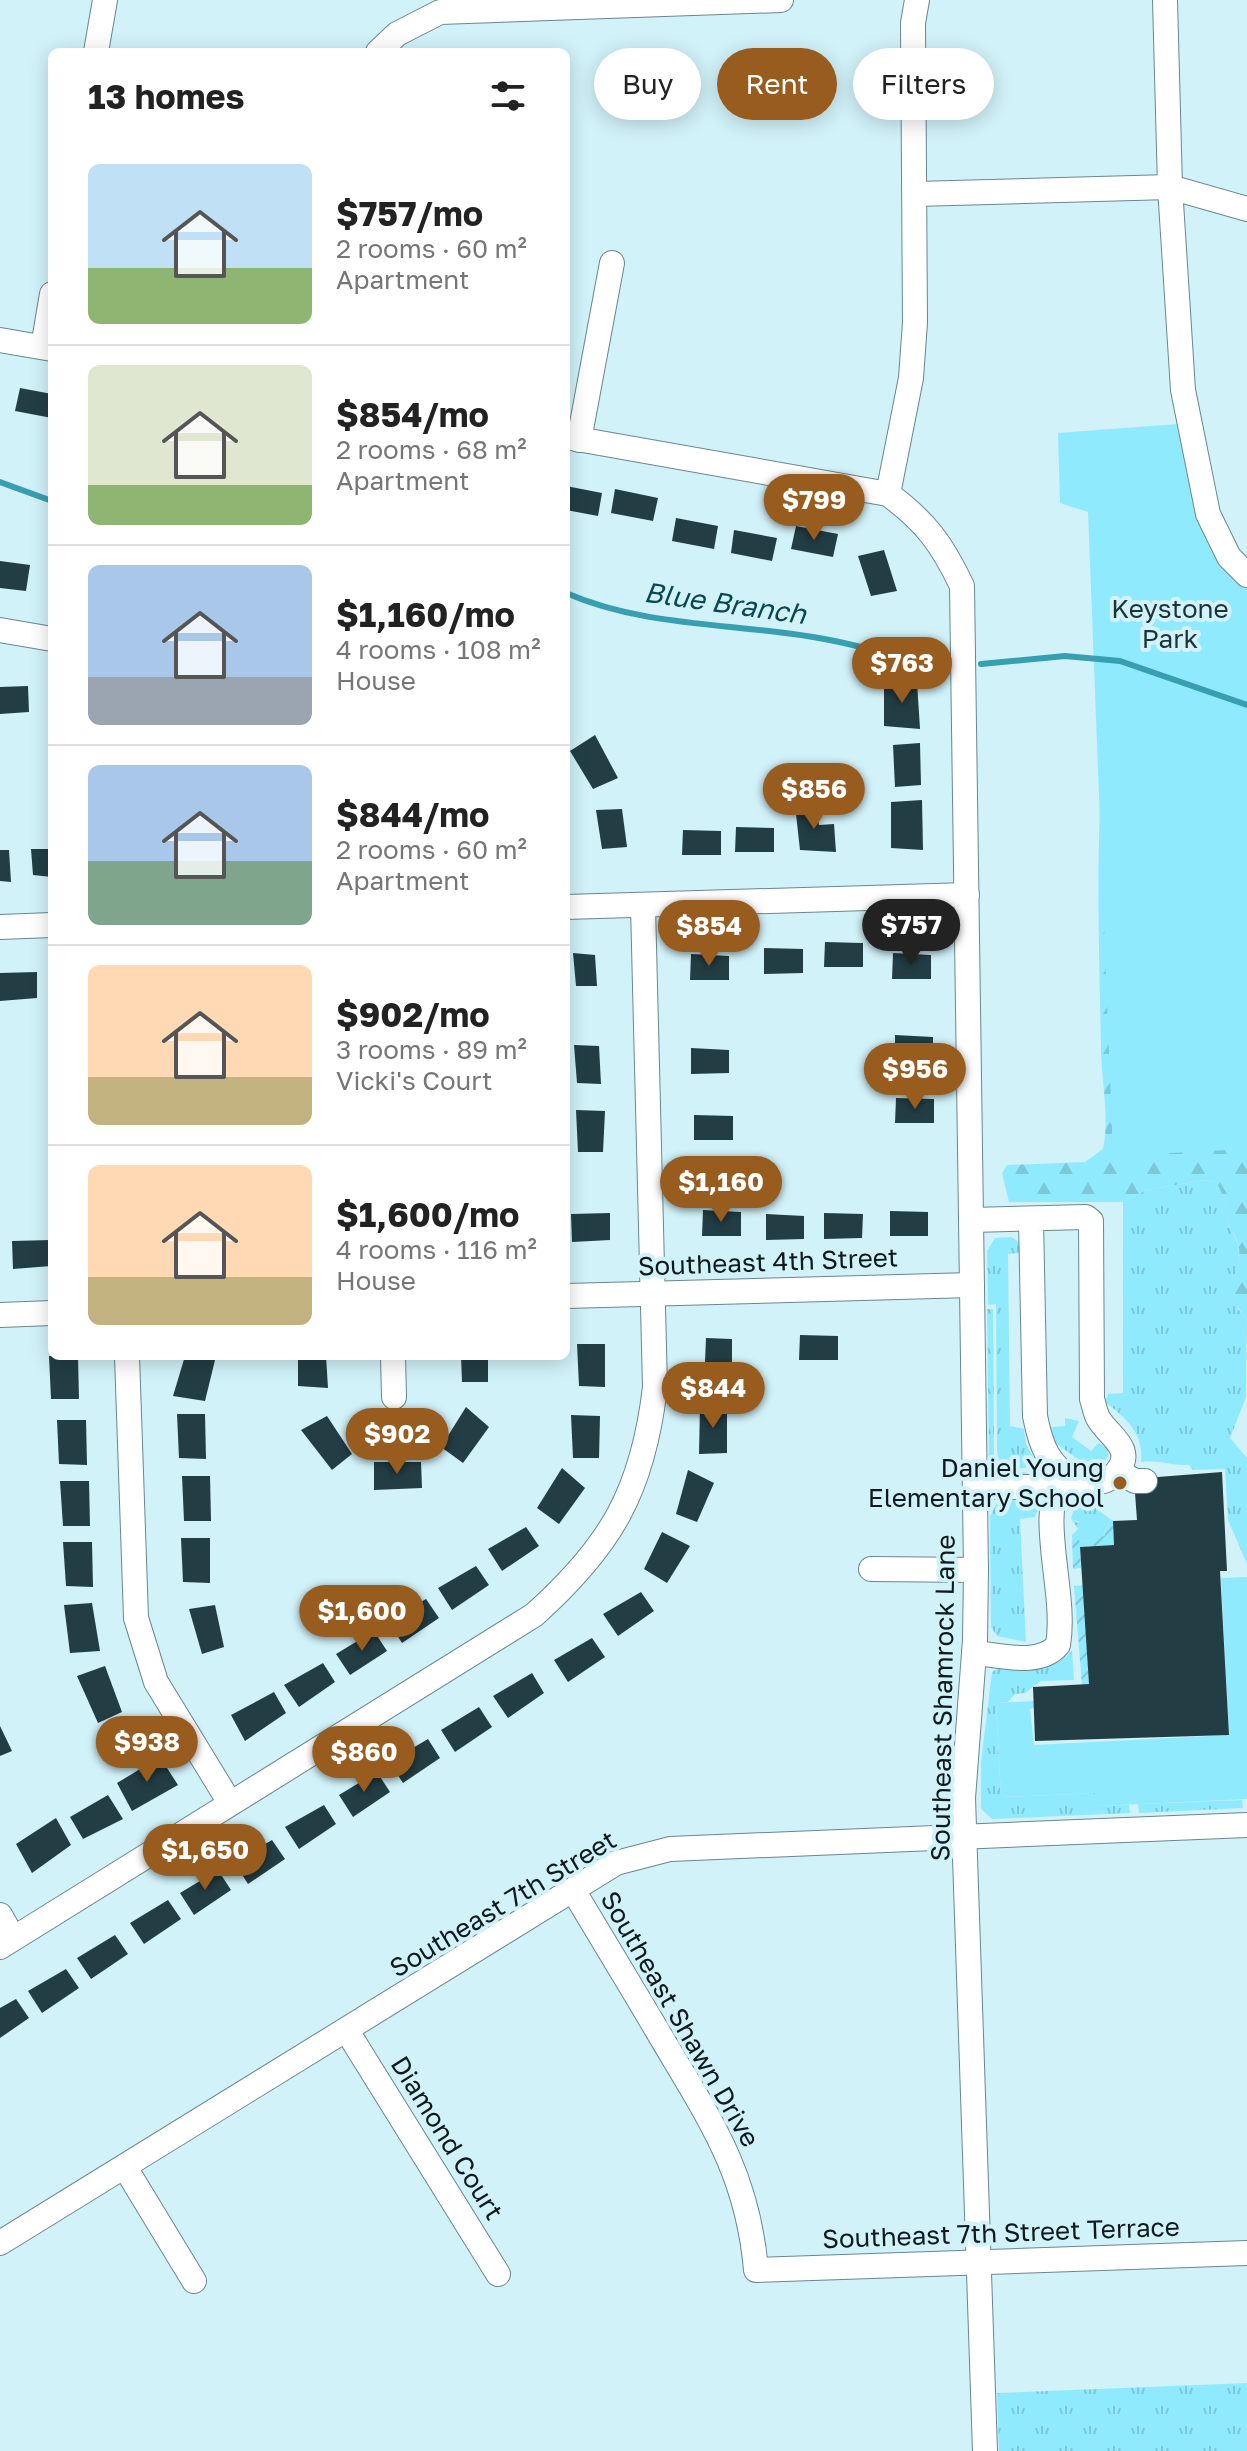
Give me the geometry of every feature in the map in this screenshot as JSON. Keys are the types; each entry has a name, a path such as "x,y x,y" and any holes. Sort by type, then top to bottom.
{"street":[{"path":"97,48 105,0"},
{"path":"382,48 397,34 440,12 559,3 781,0"},
{"path":"612,263 572,438 888,494 911,378 915,322 913,23 917,0"},
{"path":"1165,0 1170,187 1179,347 1208,514 1229,557 1247,575"},
{"path":"915,194 1170,187 1247,209"},
{"path":"0,340 47,348"},
{"name":"Southeast Shamrock Lane","path":"888,494 921,518 946,553 962,586 976,1570 974,1653 963,1798 985,2451"},
{"path":"0,630 48,638"},
{"path":"570,907 967,895"},
{"path":"0,1915 7,1942 534,1615 578,1575 612,1529 630,1491 650,1431 655,1387 643,906"},
{"path":"0,927 48,925"},
{"path":"972,1220 1086,1217 1091,1221 1092,1399 1097,1416 1117,1437 1123,1460 1118,1471 1105,1481 1058,1480 975,1487"},
{"path":"974,1653 1036,1658 1051,1653 1058,1645 1058,1480 1041,1446 1035,1416 1031,1220"},
{"name":"Southeast 4th Street","path":"570,1296 972,1285"},
{"path":"0,1315 48,1313"},
{"path":"127,1360 136,1618 156,1682 230,1803"},
{"path":"393,1360 394,1397"},
{"path":"1118,1471 1135,1481 1145,1481"},
{"path":"871,1569 976,1570"},
{"name":"Southeast 7th Street","path":"0,2243 126,2169 616,1863 670,1849 1247,1825"},
{"name":"Southeast Shawn Drive","path":"573,1890 724,2142 749,2214 756,2270"},
{"name":"Diamond Court","path":"347,2031 498,2274"},
{"path":"126,2169 194,2281"},
{"name":"Southeast 7th Street Terrace","path":"756,2270 1247,2253"}],"green space":[{"name":"Keystone Park","path":"1178,424 1247,584 1247,1149 1113,1156 1088,512 1060,503 1058,433"},
{"name":"Keystone Park","path":"1247,660 1247,1319 1239,1309 1234,1292 1238,1244 1216,1182 1205,1180 1146,1190 1123,1202 1009,1202 1002,1173 1007,1165 1085,1162 1103,1149 1105,1111 1098,906 1102,766"},
{"path":"1205,1180 1216,1182 1222,1192 1229,1225 1239,1246 1238,1309 1247,1319 1246,1397 1230,1438 1247,1458 1247,1564 1228,1520 1225,1469 1193,1470 1189,1465 1141,1462 1140,1443 1132,1427 1105,1402 1108,1394 1123,1393 1123,1202 1146,1190"},
{"path":"1012,1237 1022,1245 1018,1253 1008,1254 1010,1426 1024,1429 1026,1444 1035,1461 1034,1467 1012,1469 1000,1464 997,1451 996,1304 988,1305 987,1251 995,1238"},
{"path":"987,1309 993,1309 994,1457 1004,1470 1029,1473 1019,1476 1001,1474 989,1460"},
{"path":"1065,1418 1079,1421 1072,1437 1091,1451 1098,1443 1108,1448 1108,1456 1101,1468 1086,1465 1054,1442 1051,1427 1065,1426"},
{"path":"1012,1498 1029,1500 1037,1511 1035,1517 1020,1519 1026,1642 997,1636 991,1627 990,1516 997,1503"},
{"path":"1089,1503 1110,1519 1103,1537 1079,1542 1079,1522 1071,1519 1075,1504"},
{"path":"1071,1519 1082,1525 1079,1542 1104,1536 1110,1519 1113,1520 1114,1545 1080,1547 1081,1568 1073,1569 1072,1535 1078,1529"},
{"path":"1247,1577 1247,1799 1098,1806 1097,1793 1001,1797 996,1703 1034,1701 1034,1708 1030,1709 1034,1745 1229,1735 1221,1578"},
{"path":"1084,1585 1089,1684 1082,1685 1074,1586"},
{"path":"1072,1651 1074,1680 1041,1681 1025,1693 1015,1694 1008,1702 996,1703 1001,1797 1098,1793 1098,1806 1129,1805 1130,1813 992,1819 981,1809 981,1762 992,1672 1001,1667 1050,1665"},
{"path":"1242,1800 1243,1808 1139,1813 1138,1804"},
{"path":"1247,2383 1247,2451 999,2451 997,2393"}],"building":[{"path":"20,388 48,393 48,417 15,411"},
{"path":"570,487 602,493 598,516 570,511"},
{"path":"615,489 658,498 653,521 611,513"},
{"path":"676,518 718,526 714,549 672,541"},
{"path":"796,526 838,534 833,557 791,549"},
{"path":"734,530 777,538 772,561 731,553"},
{"path":"884,550 897,591 871,596 858,556"},
{"path":"0,561 30,565 26,591 0,588"},
{"path":"917,682 920,729 884,726 884,683"},
{"path":"28,686 29,712 0,714 0,687"},
{"path":"595,735 618,778 593,789 570,751"},
{"path":"920,743 921,785 895,787 893,745"},
{"path":"922,800 923,850 891,848 891,802"},
{"path":"795,805 816,805 819,825 834,824 836,852 800,850"},
{"path":"622,809 627,847 602,849 596,810"},
{"path":"736,827 774,828 774,852 735,852"},
{"path":"683,830 721,831 721,855 682,855"},
{"path":"31,849 48,849 48,877 33,875"},
{"path":"0,850 9,850 11,882 0,881"},
{"path":"825,942 863,943 863,967 824,967"},
{"path":"764,948 803,949 803,973 764,974"},
{"path":"573,953 595,955 597,986 576,986"},
{"path":"893,953 931,955 931,979 892,979"},
{"path":"691,954 729,956 729,980 690,980"},
{"path":"37,972 37,998 0,1001 0,973"},
{"path":"895,1035 933,1037 933,1060 895,1061"},
{"path":"574,1045 599,1046 601,1084 577,1083"},
{"path":"691,1048 729,1050 729,1073 691,1074"},
{"path":"896,1098 934,1099 934,1123 895,1123"},
{"path":"576,1110 605,1111 603,1152 578,1152"},
{"path":"694,1115 733,1116 733,1140 694,1140"},
{"path":"703,1210 741,1212 741,1236 702,1236"},
{"path":"890,1211 928,1212 928,1236 890,1236"},
{"path":"610,1213 610,1240 572,1242 571,1214"},
{"path":"824,1213 863,1214 862,1238 824,1239"},
{"path":"766,1214 804,1216 804,1239 766,1240"},
{"path":"48,1240 48,1266 13,1269 12,1241"},
{"path":"800,1335 838,1336 838,1360 799,1360"},
{"path":"706,1338 732,1339 732,1385 704,1386"},
{"path":"577,1344 605,1344 605,1387 579,1386"},
{"path":"49,1360 78,1360 79,1399 51,1399"},
{"path":"184,1360 215,1360 205,1401 173,1396"},
{"path":"298,1360 326,1360 328,1388 298,1386"},
{"path":"461,1360 488,1360 488,1382 462,1382"},
{"path":"700,1406 727,1407 727,1453 699,1454"},
{"path":"466,1407 489,1427 463,1463 441,1447"},
{"path":"177,1414 205,1414 206,1459 179,1458"},
{"path":"571,1415 600,1416 599,1458 573,1458"},
{"path":"327,1416 352,1454 332,1470 301,1430"},
{"path":"57,1420 86,1420 87,1465 59,1464"},
{"path":"374,1462 421,1462 422,1488 374,1490"},
{"path":"562,1468 585,1488 559,1524 537,1508"},
{"path":"688,1470 714,1483 697,1522 676,1514"},
{"name":"Daniel Young Elementary School","path":"1222,1472 1227,1571 1220,1571 1229,1735 1035,1741 1033,1687 1089,1684 1080,1547 1114,1545 1113,1521 1137,1520 1135,1493 1146,1493 1145,1478"},
{"path":"182,1476 210,1476 211,1521 184,1521"},
{"path":"60,1481 89,1481 90,1526 63,1526"},
{"path":"526,1527 539,1546 502,1571 488,1549"},
{"path":"662,1532 690,1546 667,1583 644,1569"},
{"path":"181,1538 210,1538 210,1583 183,1582"},
{"path":"63,1542 92,1542 93,1587 66,1586"},
{"path":"476,1566 489,1585 452,1610 438,1588"},
{"path":"641,1592 654,1611 618,1636 603,1614"},
{"path":"426,1599 439,1618 402,1643 388,1621"},
{"path":"92,1603 100,1651 70,1653 64,1605"},
{"path":"215,1605 224,1647 202,1654 189,1609"},
{"path":"374,1631 387,1651 350,1675 336,1654"},
{"path":"592,1638 605,1657 568,1682 554,1660"},
{"path":"323,1663 335,1682 299,1707 284,1685"},
{"path":"105,1666 122,1712 98,1723 77,1676"},
{"path":"532,1673 544,1693 508,1718 493,1696"},
{"path":"274,1692 286,1713 245,1741 231,1715"},
{"path":"479,1707 492,1727 455,1752 441,1730"},
{"path":"0,1726 12,1751 0,1756"},
{"path":"428,1739 440,1758 403,1783 389,1762"},
{"path":"160,1757 178,1785 132,1811 117,1783"},
{"path":"377,1772 390,1792 353,1817 339,1795"},
{"path":"108,1795 123,1819 83,1839 70,1817"},
{"path":"324,1805 336,1824 299,1849 285,1827"},
{"path":"56,1818 71,1845 32,1873 16,1844"},
{"path":"272,1840 285,1859 248,1884 234,1862"},
{"path":"218,1870 231,1890 194,1915 180,1893"},
{"path":"168,1900 181,1919 144,1944 130,1923"},
{"path":"115,1935 128,1954 91,1979 77,1958"},
{"path":"66,1969 79,1988 42,2013 28,1991"},
{"path":"16,1999 29,2018 0,2038 0,2008"}],"waterway":[{"name":"Blue Branch","path":"0,482 48,500"},
{"name":"Blue Branch","path":"570,594 626,612 813,637 927,664"},
{"name":"Blue Branch","path":"981,664 1065,656 1120,661 1247,705"}],"place":[{"name":"Daniel Young Elementary School","path":"1120,1483"}]}
